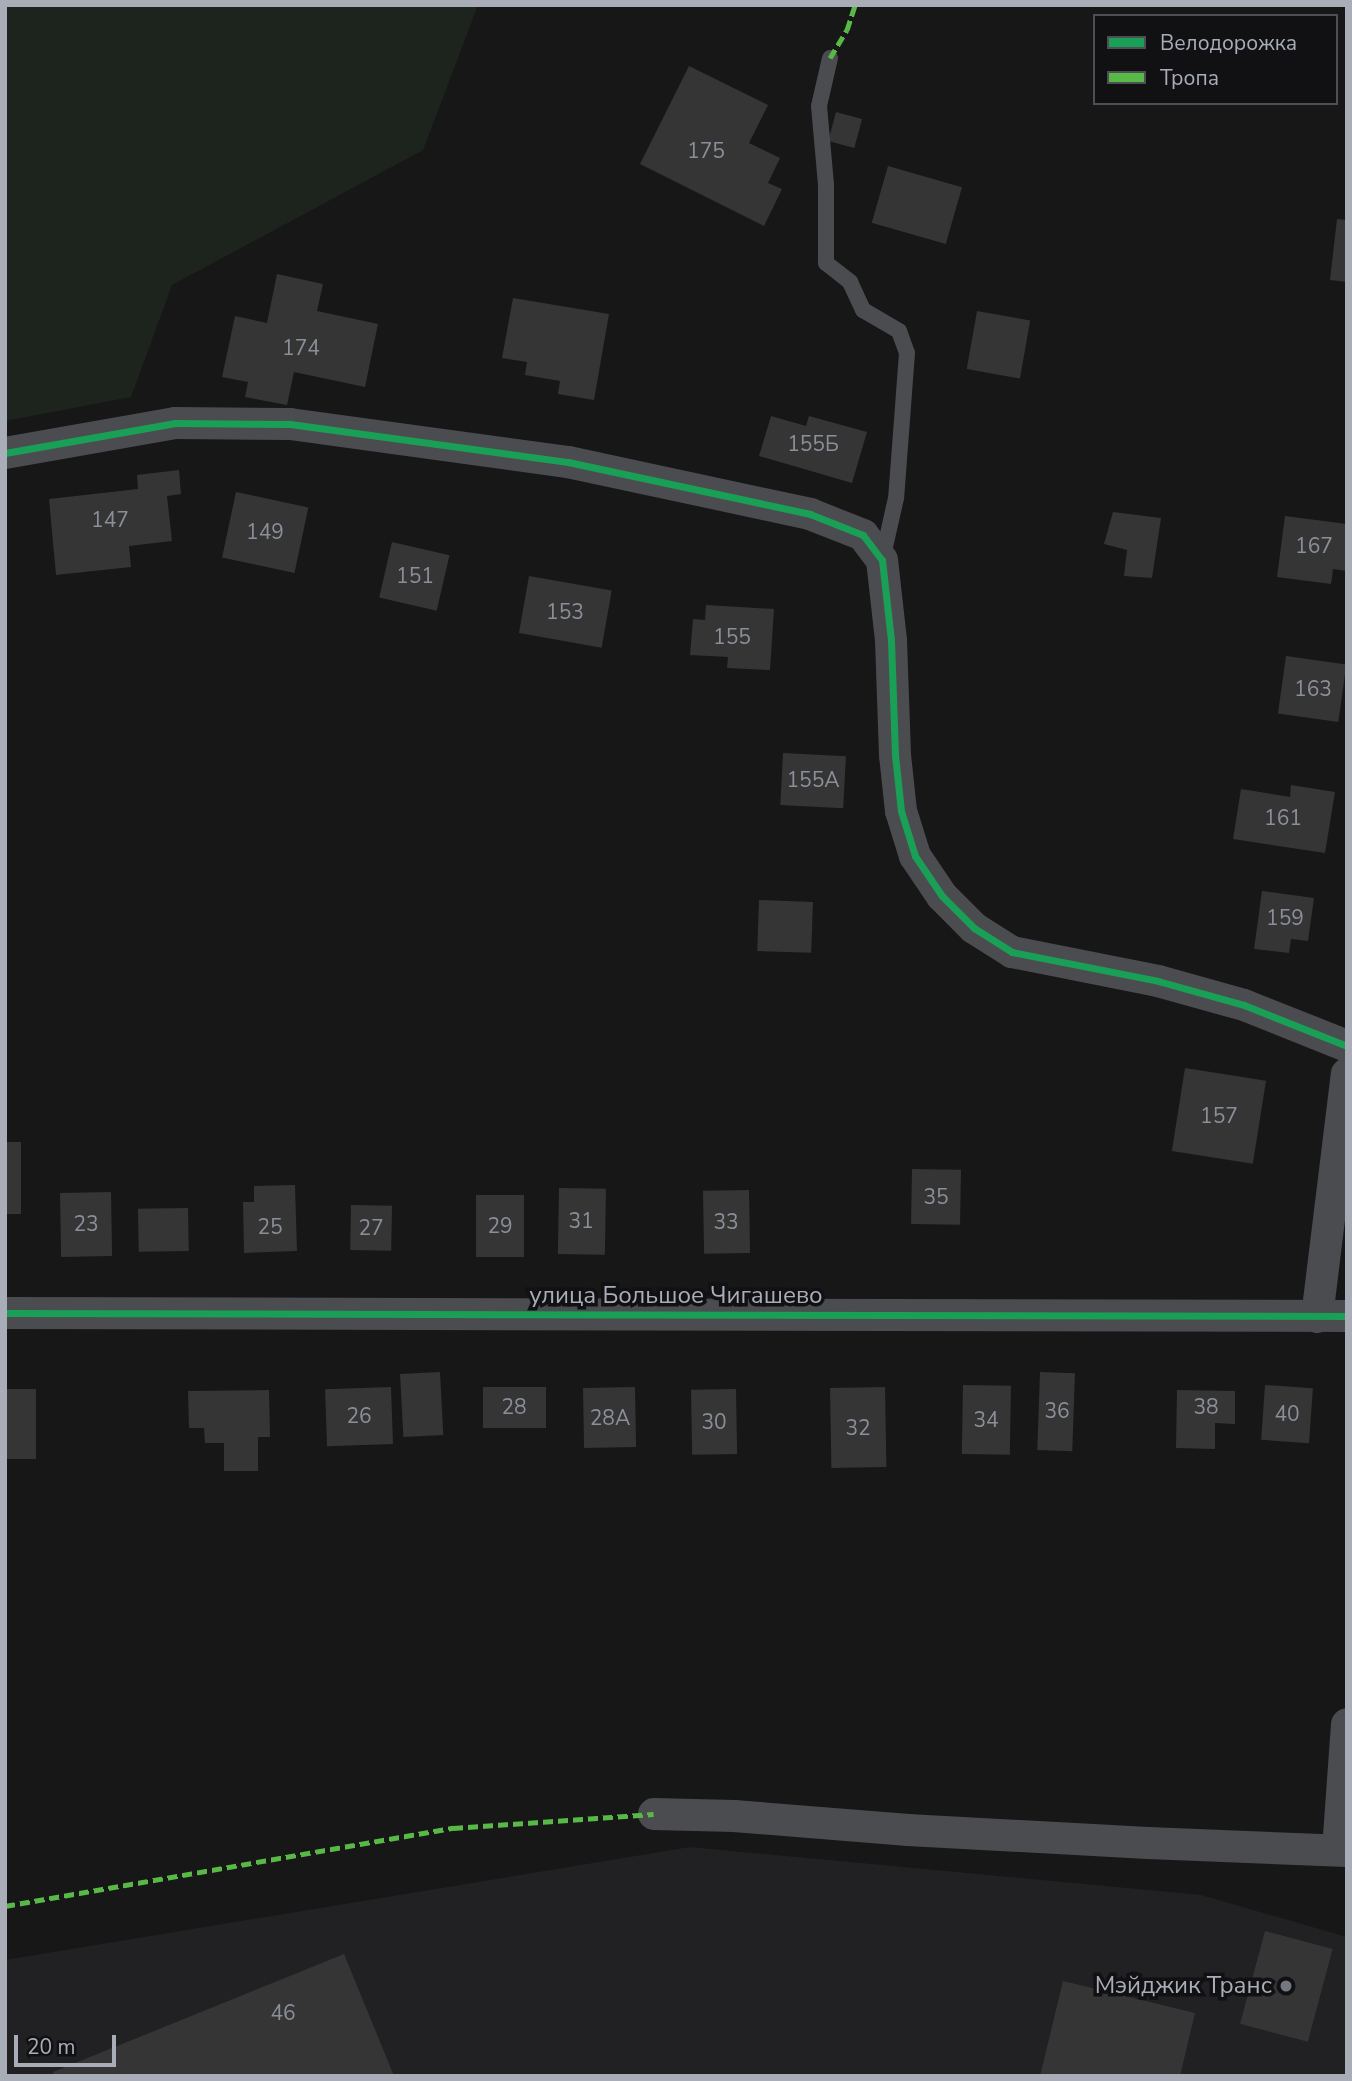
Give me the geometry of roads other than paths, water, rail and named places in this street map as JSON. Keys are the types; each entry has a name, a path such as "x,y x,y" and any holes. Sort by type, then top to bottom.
{"street":[{"path":"5,453 175,423 290,424 568,463 810,514 863,535 882,559 891,640 895,755 901,811 915,856 942,896 974,928 1012,952 1158,981 1244,1005 1347,1046"},
{"path":"1332,1317 1347,1074"},
{"name":"улица Большое Чигашево","path":"5,1313 1332,1317"},
{"path":"654,1814 734,1816 908,1830 1344,1853 1347,1724"}],"lane":[{"path":"830,58 819,106 825,184 826,263 850,282 863,310 899,331 906,353 896,498 882,559"}],"place":[{"name":"Мэйджик Транс","path":"1286,1986"}]}
